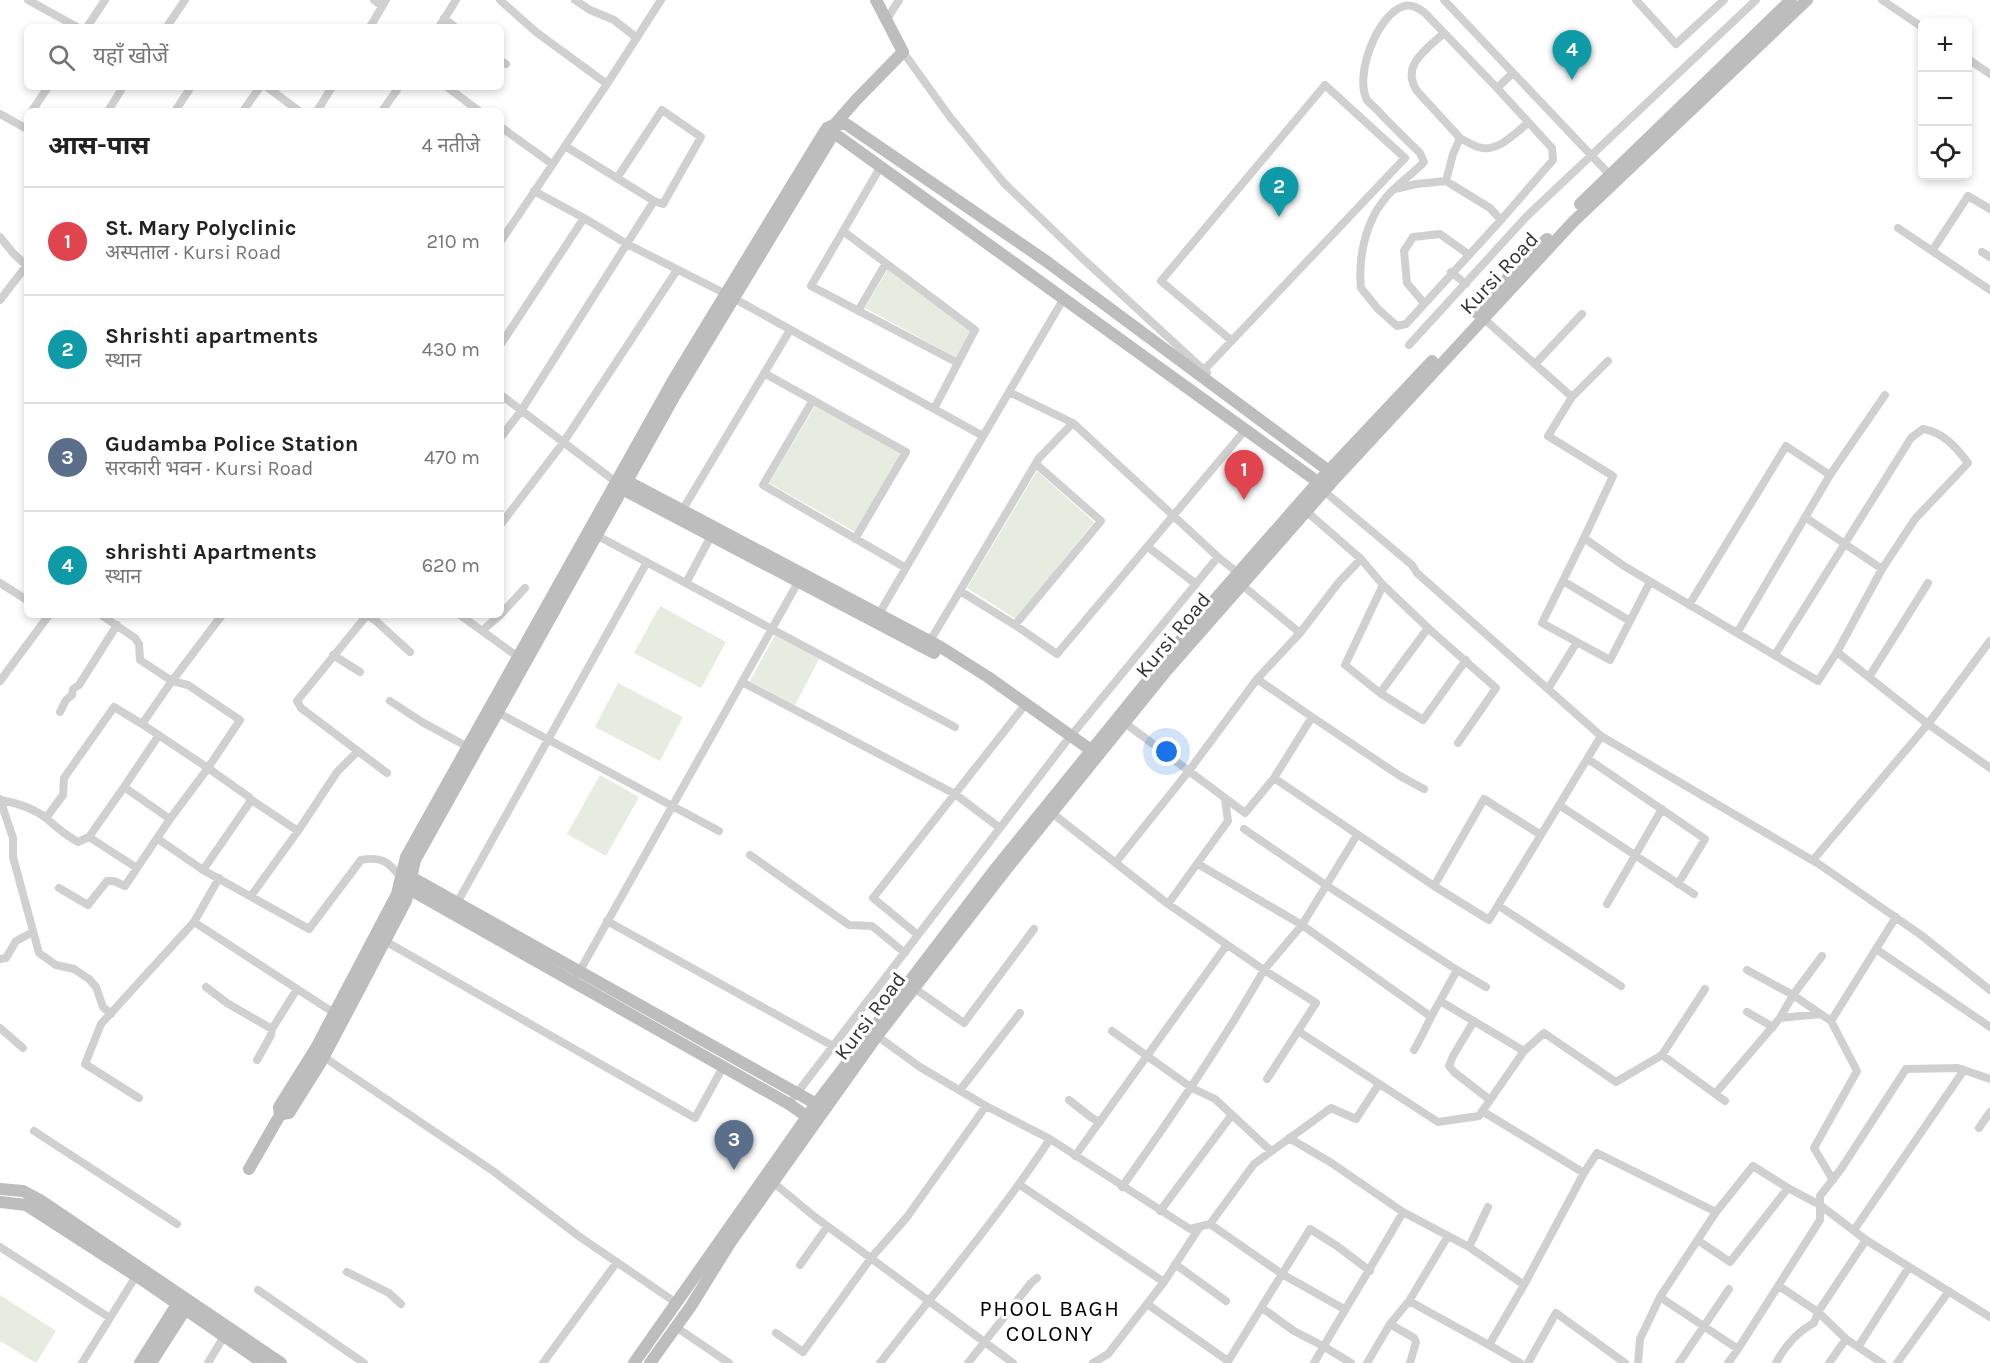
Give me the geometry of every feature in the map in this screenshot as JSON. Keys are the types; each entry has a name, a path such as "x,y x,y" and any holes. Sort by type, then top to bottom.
{"street":[{"path":"89,24 105,0"},
{"path":"170,24 185,0"},
{"path":"372,24 384,3 374,0"},
{"path":"441,24 456,0"},
{"path":"500,0 536,32 608,84"},
{"path":"575,0 590,10 614,20 637,38"},
{"path":"504,236 608,84 661,0"},
{"path":"876,0 903,52 950,117 1004,183 1081,257 1205,369 1217,388"},
{"path":"887,19 899,0"},
{"path":"1444,0 1610,175"},
{"path":"1636,0 1676,44 1724,0"},
{"path":"1409,345 1527,216 1756,0"},
{"name":"Kursi Road","path":"1486,311 1524,260 1791,0"},
{"name":"Kursi Road","path":"650,1363 676,1327 769,1180 820,1106 996,868 1092,757 1125,723 1240,579 1325,482 1430,369 1573,222 1807,0"},
{"path":"1882,0 1918,24"},
{"path":"31,1 71,24"},
{"path":"1404,6 1417,7 1497,88 1551,148 1553,160 1406,324 1397,326 1378,309 1361,288 1367,227 1383,201 1425,162 1424,158 1367,99 1363,82 1365,63 1375,36 1395,12 1404,6"},
{"path":"444,18 451,24"},
{"path":"1444,33 1415,61 1412,69 1412,83 1460,138 1480,148 1491,148 1528,123"},
{"path":"521,659 596,535 675,377 730,296 832,128 856,99 903,52"},
{"path":"1972,62 1990,74"},
{"path":"1497,88 1513,73"},
{"path":"1205,369 1232,341 1404,158 1325,85 1161,281 1232,341"},
{"path":"34,108 46,90"},
{"path":"110,108 121,90"},
{"path":"177,108 189,90"},
{"path":"245,108 258,90"},
{"path":"271,90 295,108"},
{"path":"319,108 330,90"},
{"path":"387,108 397,90"},
{"path":"451,90 475,108"},
{"path":"565,146 654,201 663,204 701,137 662,110 617,178"},
{"path":"0,114 24,125"},
{"path":"832,128 846,124 1046,261 1217,388 1325,482 1412,565 1417,573 1601,736 1817,864 1896,917 1990,990"},
{"path":"832,128 881,166 1246,429 1325,482"},
{"path":"504,129 552,164"},
{"path":"1446,181 1460,138"},
{"path":"881,166 811,286 958,363"},
{"path":"1393,190 1416,184 1446,181 1490,208 1501,220"},
{"path":"534,191 627,244 730,296 983,436"},
{"path":"1932,251 1968,196 1990,209"},
{"path":"504,433 522,411 654,201"},
{"path":"504,339 584,218"},
{"path":"1898,228 1990,290"},
{"path":"843,231 975,330 934,409"},
{"path":"1424,303 1407,283 1404,251 1413,237 1440,234 1468,254"},
{"path":"0,237 24,263"},
{"path":"858,310 886,263"},
{"path":"0,300 24,270"},
{"path":"504,521 563,443 677,270"},
{"path":"1451,272 1466,284"},
{"path":"876,618 1065,298"},
{"path":"1486,311 1535,364 1572,397"},
{"path":"1535,364 1582,314"},
{"path":"683,510 790,330"},
{"path":"1608,361 1572,397 1548,436 1613,476 1542,623 1610,660 1650,582"},
{"path":"764,373 906,452 855,539"},
{"path":"1009,392 1073,423 1300,633"},
{"path":"1737,633 1830,475 1885,395"},
{"path":"504,397 563,443 622,484 711,536 801,578"},
{"path":"813,400 763,485 906,568"},
{"path":"930,642 1036,464 1073,423"},
{"path":"960,591 1057,654 1246,429"},
{"path":"1584,538 1650,582 1818,681 1837,652 1882,569 1915,519 1968,463 1955,446 1933,430 1923,429 1911,438 1775,655"},
{"path":"1689,605 1786,446 1830,475"},
{"path":"1015,625 1101,521 1036,464"},
{"name":"Kursi Road","path":"873,1034 914,988 1052,813 1197,620 1306,511 1325,482"},
{"path":"622,484 683,510 876,618 974,677 1092,757"},
{"path":"249,1169 280,1115 279,1107 316,1048 397,894 407,881 415,860 493,710 622,484"},
{"path":"1306,511 1361,559 1383,585 1428,628 1496,688 1458,743"},
{"path":"1805,517 1882,569"},
{"path":"596,535 955,727"},
{"path":"686,583 711,536"},
{"path":"1148,547 1196,584"},
{"path":"789,1104 1068,740 1218,557"},
{"path":"1116,862 1188,772 1257,679 1300,633 1339,582 1361,559"},
{"path":"457,903 647,562"},
{"path":"576,977 801,578"},
{"path":"1563,581 1630,621"},
{"path":"0,583 24,598"},
{"path":"1869,677 1928,583"},
{"path":"1383,585 1345,665 1380,693 1423,720 1466,660"},
{"path":"504,612 525,588"},
{"path":"0,681 47,618"},
{"path":"59,888 88,905 107,881 114,881 125,886 240,720 188,685 172,681 140,660 139,644 135,638 106,618"},
{"path":"142,724 220,618"},
{"path":"364,618 297,701 302,708 387,773"},
{"path":"372,618 410,652"},
{"path":"464,618 521,659"},
{"path":"482,631 497,618"},
{"path":"876,618 930,642 988,677 1068,740"},
{"path":"60,712 117,625"},
{"path":"1380,693 1428,628"},
{"path":"1817,864 1813,860 1928,724 1990,641"},
{"path":"1548,689 1577,642"},
{"path":"1837,652 1928,724 1990,768"},
{"path":"333,655 360,672"},
{"path":"1257,679 1424,789"},
{"path":"742,682 955,794 1000,828"},
{"path":"390,701 422,722 468,747"},
{"path":"46,818 63,795 64,778 114,707 208,768 298,831"},
{"path":"493,710 719,831"},
{"path":"280,1115 289,1113 324,1057 406,900 406,857 468,747 493,710"},
{"path":"918,935 873,898 1021,710"},
{"path":"1125,723 1245,813 1274,778 1312,717"},
{"path":"111,1014 104,1007 96,987 89,979 74,969 56,965 39,952 13,856 13,838 1,800 20,804 46,818 58,830 78,842 89,837 159,735"},
{"path":"1274,778 1434,886 1489,920 1601,736"},
{"path":"251,896 338,772 358,751"},
{"path":"1588,759 1705,839 1678,884"},
{"path":"124,787 170,819"},
{"path":"203,870 250,799"},
{"path":"1167,904 1228,821 1224,799"},
{"path":"1434,886 1484,799 1541,835"},
{"path":"1559,805 1694,894"},
{"path":"1607,904 1662,809"},
{"path":"1052,813 1167,904 1226,946 1316,1003 1267,1079"},
{"path":"1244,829 1326,885 1486,987"},
{"path":"1122,1187 1192,1088 1233,1025 1264,970 1302,925 1357,835"},
{"path":"89,837 137,868"},
{"path":"158,839 203,870 309,928 361,860 379,859 390,863 407,881 576,977 820,1106"},
{"path":"750,855 849,926 872,926 905,953"},
{"path":"1198,864 1302,925 1430,1016"},
{"path":"139,1098 85,1065 101,1024 194,922 219,878"},
{"path":"407,881 457,903 811,1119"},
{"path":"1499,906 1621,986"},
{"path":"1831,1022 1896,917"},
{"path":"608,921 833,1046"},
{"path":"194,922 335,1012"},
{"path":"914,988 964,1023 1034,929"},
{"path":"0,958 6,958 15,941 33,932"},
{"path":"385,941 694,1118 723,1067"},
{"path":"1076,1156 1226,946"},
{"path":"1876,949 1990,1027"},
{"path":"1715,1094 1780,1018 1793,995 1822,956"},
{"path":"1414,1050 1429,1023 1430,1016 1457,970"},
{"path":"1747,970 1793,995 1831,1022 1857,1071 1814,1148 1833,1180"},
{"path":"206,987 228,1004 272,1029"},
{"path":"257,1060 272,1029 297,989"},
{"path":"1298,1030 1438,1122 1479,1116 1524,1051 1544,1033 1616,1082 1662,1055 1705,990"},
{"path":"1440,1001 1524,1051"},
{"path":"1747,1012 1773,1027"},
{"path":"960,1090 1020,1013"},
{"path":"1780,1018 1820,1014"},
{"path":"1474,1021 1449,1066 1490,1100"},
{"path":"0,1028 23,1048"},
{"path":"1112,1030 1192,1088 1215,1099 1271,1151"},
{"path":"873,1034 920,1067 986,1106 1050,1139 1190,1229 1210,1224 1254,1164 1331,1108 1356,1119 1379,1084"},
{"path":"1662,1055 1725,1101"},
{"path":"324,1057 493,1171 579,1237 675,1302"},
{"path":"1728,1363 1820,1220 1821,1197 1906,1069 1958,1068 1990,1079"},
{"path":"1854,1230 1964,1070"},
{"path":"1069,1100 1100,1122"},
{"path":"776,1333 803,1352 871,1258 907,1217 986,1106"},
{"path":"1482,1112 1584,1173"},
{"path":"1979,1128 1990,1112"},
{"path":"1160,1211 1231,1116"},
{"path":"34,1131 177,1224"},
{"path":"1289,1138 1330,1162 1403,1212 1469,1247 1524,1285"},
{"path":"880,1363 928,1300 974,1246 1020,1185 1050,1139"},
{"path":"1489,1345 1597,1153 1716,1212"},
{"path":"1638,1363 1641,1339 1660,1297 1716,1212 1753,1166 1788,1188 1820,1204 1866,1240 1990,1317"},
{"path":"769,1180 827,1227 1013,1363"},
{"name":"Kursi Road","path":"634,1363 675,1302 769,1180"},
{"path":"1020,1185 1164,1282"},
{"path":"1699,1241 1730,1262 1788,1188"},
{"path":"0,1189 24,1191 40,1200 184,1303 224,1336 263,1363"},
{"path":"0,1202 26,1205 136,1276 280,1363"},
{"path":"1469,1247 1488,1207"},
{"path":"1314,1363 1403,1212"},
{"path":"1210,1224 1282,1274 1344,1309"},
{"path":"800,1265 827,1227"},
{"path":"1093,1363 1108,1354 1147,1305 1199,1228"},
{"path":"1147,1305 1227,1362 1310,1229 1330,1240 1370,1271"},
{"path":"1367,1363 1448,1236"},
{"path":"1776,1363 1780,1353 1800,1331 1814,1323 1818,1312 1866,1240"},
{"path":"0,1247 110,1318"},
{"path":"543,1363 617,1262"},
{"path":"1175,1264 1226,1300"},
{"path":"1858,1347 1909,1267"},
{"path":"347,1272 389,1293 400,1304"},
{"path":"81,1363 136,1276"},
{"path":"968,1363 1037,1278"},
{"path":"1779,1286 1818,1312 1846,1339 1882,1363"},
{"path":"1679,1363 1729,1289"},
{"path":"258,1290 364,1363"},
{"path":"1897,1363 1949,1291"},
{"path":"1660,1297 1738,1349"},
{"path":"1408,1300 1520,1363"},
{"path":"140,1363 184,1303"},
{"path":"151,1363 184,1303"},
{"path":"1262,1308 1294,1331 1351,1363"},
{"path":"1528,1363 1556,1313 1624,1363"},
{"path":"1390,1324 1414,1338 1416,1342 1410,1363"},
{"path":"676,1327 729,1363"},
{"path":"208,1363 224,1336"},
{"path":"1829,1363 1846,1339"}],"shaded area":[{"path":"888,269 970,330 957,358 865,308"},
{"path":"815,406 901,453 855,532 769,483"},
{"path":"1037,471 1094,522 1016,619 967,588"},
{"path":"660,606 726,642 701,688 634,653"},
{"path":"775,635 819,659 795,705 750,681"},
{"path":"618,683 683,717 660,761 595,727"},
{"path":"600,775 639,797 606,856 567,834"},
{"path":"0,1295 56,1331 36,1363 0,1341"}],"place":[{"name":"shrishti Apartments","path":"1572,80"},
{"name":"Shrishti apartments","path":"1279,217"},
{"name":"St. Mary Polyclinic","path":"1244,500"},
{"name":"Gudamba Police Station","path":"734,1170"}],"district":[{"name":"PHOOL BAGH COLONY","path":"1050,1322"}]}
